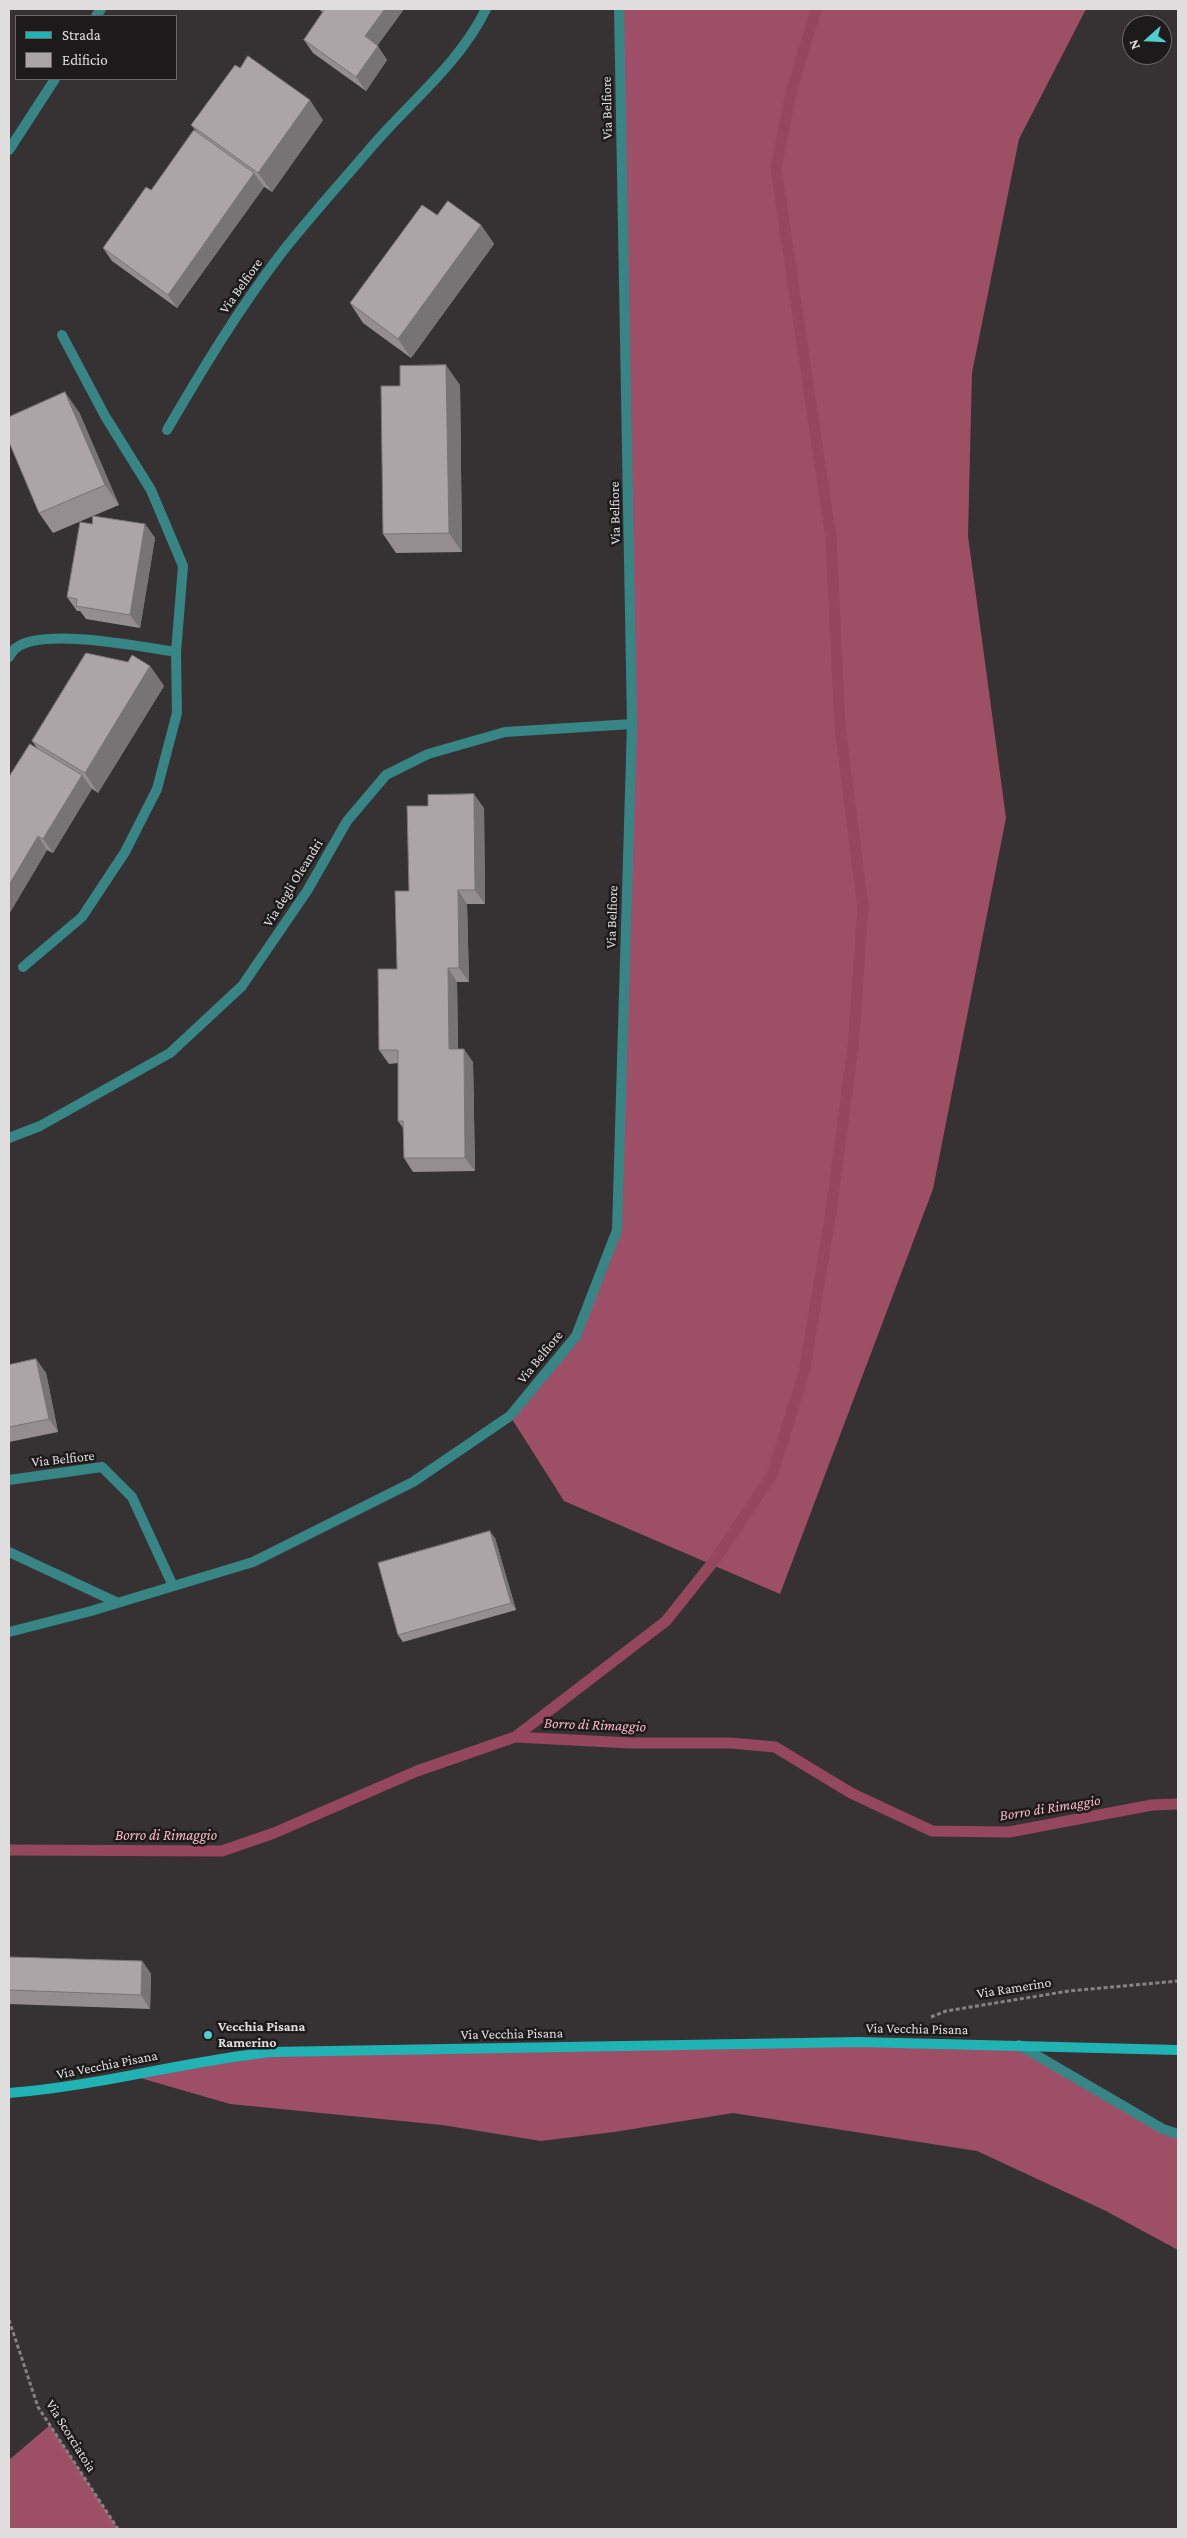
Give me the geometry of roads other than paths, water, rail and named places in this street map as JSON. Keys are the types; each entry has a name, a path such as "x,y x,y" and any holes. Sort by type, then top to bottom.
{"main road":[{"name":"Via Vecchia Pisana","path":"9,2093 56,2089 213,2059 270,2052 859,2042 1018,2044 1178,2050"}],"street":[{"name":"Via Belfiore","path":"167,430 220,339 280,255 374,144 442,73 480,21 486,9"},
{"name":"Via Belfiore","path":"9,1632 91,1611 253,1562 413,1482 510,1416 576,1336 617,1230 632,724 619,9"},
{"path":"9,150 54,80"},
{"path":"23,968 82,917 125,852 157,789 177,713 176,652 183,566 151,490 105,416 62,335"},
{"path":"9,657 16,647 49,638 101,641 176,652"},
{"name":"Via degli Oleandri","path":"9,1138 40,1126 170,1053 242,986 307,891 347,821 386,775 428,754 505,732 632,724"},
{"name":"Via Belfiore","path":"9,1480 102,1468 132,1497 173,1586"},
{"path":"9,1552 116,1602"},
{"name":"Via Vecchia Pisana","path":"1018,2044 1163,2129 1178,2134"}],"waterway":[{"path":"515,1737 666,1621 717,1557 772,1475 804,1373 830,1219 853,1047 863,908 840,726 831,539 776,168 791,93 816,9"},
{"name":"Borro di Rimaggio","path":"9,1850 222,1851 274,1833 417,1771 515,1737 630,1743 731,1743 775,1747 851,1793 932,1831 1009,1832 1152,1805 1178,1804"}],"place":[{"name":"Vecchia Pisana Ramerino","path":"208,2035"}]}
